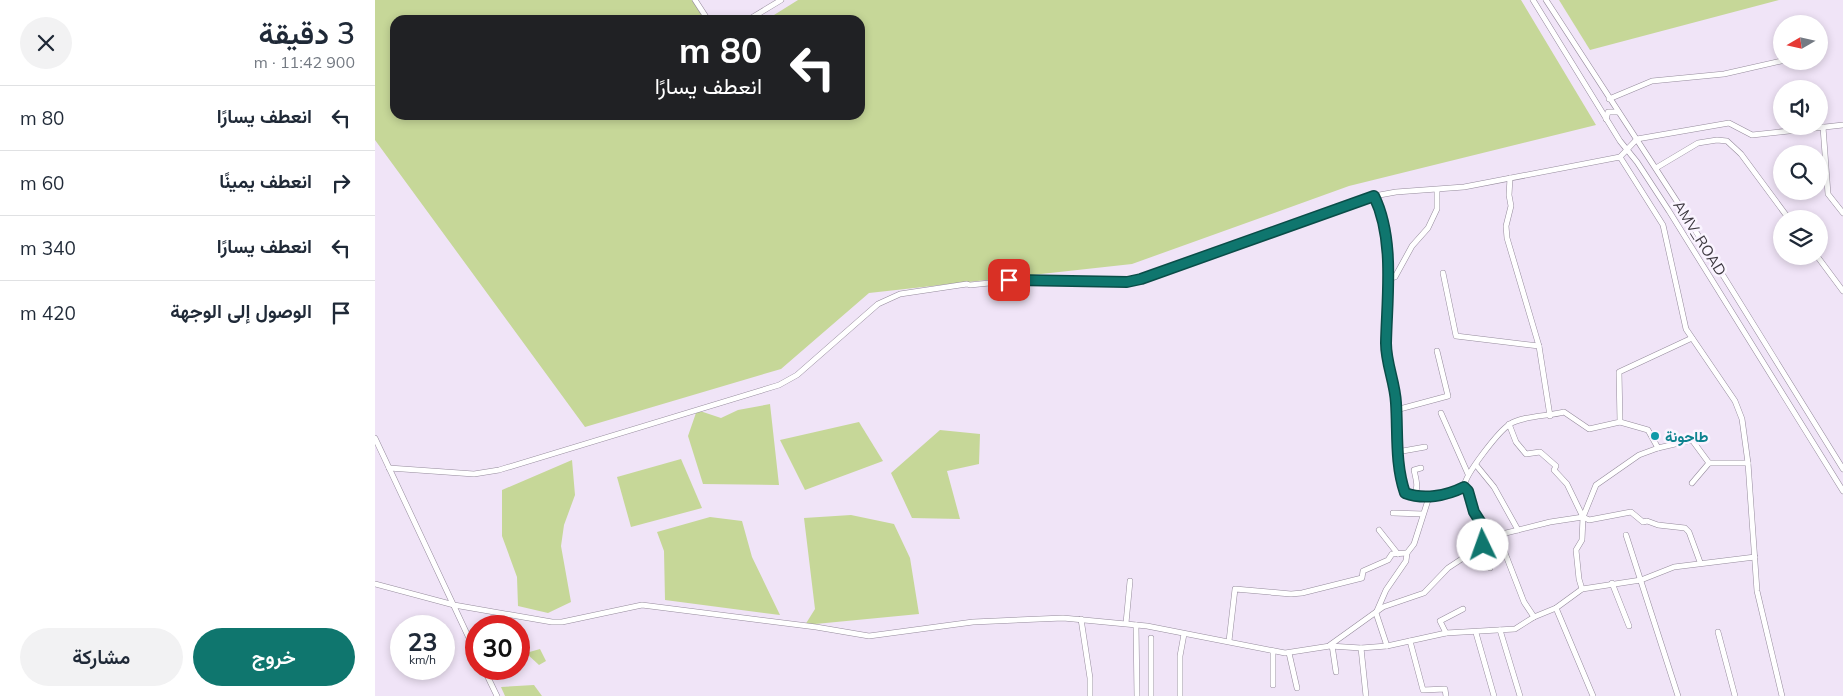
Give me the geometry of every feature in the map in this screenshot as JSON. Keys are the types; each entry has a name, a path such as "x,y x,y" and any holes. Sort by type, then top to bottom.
{"street":[{"path":"695,0 705,15"},
{"path":"756,15 781,0"},
{"name":"AMV_ROAD","path":"1533,0 1606,118 1669,211 1843,491"},
{"path":"1546,0 1609,99 1656,168 1843,469"},
{"path":"1544,17 1553,12"},
{"path":"1553,32 1562,26"},
{"path":"1609,99 1645,83 1724,74 1773,63"},
{"path":"1606,118 1608,112 1618,112"},
{"path":"389,468 474,474 499,470 779,385 797,375 879,304 894,296 967,284 1009,280 1127,282 1141,279 1374,196 1397,192 1437,190 1620,157 1637,139 1729,123 1752,135 1773,133"},
{"path":"1828,126 1843,124"},
{"path":"1824,135 1829,194 1843,214"},
{"path":"1656,168 1698,143 1717,140 1727,141 1741,154 1782,210"},
{"path":"1620,157 1663,225 1683,322 1738,408 1744,426 1757,591 1782,696"},
{"path":"1510,178 1509,195 1511,206 1506,226 1507,238 1539,346 1550,416"},
{"path":"1389,279 1395,277 1412,246 1428,228 1437,209 1437,190"},
{"path":"1374,196 1383,215 1389,279 1387,360 1394,388 1397,452 1405,493 1429,497 1443,495 1464,487"},
{"path":"1824,265 1843,291"},
{"path":"1443,273 1456,336 1539,346"},
{"path":"1620,422 1619,372 1692,338"},
{"path":"1396,410 1448,396 1437,350"},
{"path":"1464,487 1468,474 1509,424 1564,412 1589,429 1620,422 1647,430 1658,448"},
{"path":"1441,413 1468,474"},
{"path":"1509,424 1516,442 1526,454 1540,452 1557,466 1555,470 1567,484 1583,517 1589,520 1631,512 1643,522 1647,521 1657,525 1685,528 1689,532 1700,562"},
{"path":"375,438 465,629"},
{"path":"1582,589 1575,557 1576,550 1582,540 1583,517 1596,485 1639,455 1691,440 1709,463 1715,465 1748,463"},
{"path":"1397,452 1425,447"},
{"path":"1691,483 1709,463"},
{"path":"1476,465 1494,487 1517,530"},
{"path":"1414,496 1417,492 1414,470 1421,468"},
{"path":"1464,487 1468,491 1481,526 1492,540"},
{"path":"1387,646 1376,613 1385,590 1406,561 1407,553 1414,544 1429,497"},
{"path":"1393,513 1423,514"},
{"path":"1331,646 1383,607 1424,593 1448,568 1498,535 1583,517"},
{"path":"1379,530 1398,554"},
{"path":"1498,535 1524,602 1534,617"},
{"path":"1626,535 1678,696"},
{"path":"1483,545 1490,568"},
{"path":"1229,641 1235,589 1291,594 1301,593 1362,578 1363,571 1388,560 1392,554 1407,553"},
{"path":"375,584 454,605 562,622 625,607 657,605 869,636 973,622 1081,619 1126,623 1289,653 1331,646 1361,648 1387,646 1446,633 1477,633 1515,629 1534,617 1556,608 1582,589 1641,580 1674,567 1700,562 1755,556"},
{"path":"1126,623 1130,581"},
{"path":"1612,583 1629,626"},
{"path":"1556,608 1593,696"},
{"path":"1446,633 1441,621 1463,609"},
{"path":"1081,619 1091,696"},
{"path":"1135,625 1137,696"},
{"path":"1500,630 1520,696"},
{"path":"1718,632 1735,696"},
{"path":"1477,633 1494,696"},
{"path":"1180,696 1180,656 1184,634"},
{"path":"1151,638 1151,696"},
{"path":"1410,641 1423,690 1445,689 1446,696"},
{"path":"1331,646 1336,672"},
{"path":"1361,648 1366,696"},
{"path":"1273,651 1273,684"},
{"path":"1289,653 1297,688"},
{"path":"489,680 497,696"}],"green space":[{"path":"375,0 692,0 702,15 390,15 390,120 865,120 865,15 774,15 798,0 1521,0 1596,125 1349,186 1132,264 869,293 781,369 585,427 375,140"},
{"path":"1559,0 1779,0 1590,50"},
{"path":"770,404 779,485 703,484 688,436 697,410 721,418 738,410"},
{"path":"859,422 883,461 805,490 780,440"},
{"path":"940,430 980,434 979,464 947,471 960,519 912,518 891,473"},
{"path":"681,459 702,508 631,527 617,477"},
{"path":"572,460 575,495 564,525 561,546 571,602 548,613 518,606 517,577 502,536 502,490"},
{"path":"851,515 894,524 910,558 919,614 805,625 815,609 804,518"},
{"path":"710,517 742,521 752,557 780,615 665,600 664,551 657,532"},
{"path":"540,649 546,661 539,665 530,657 530,652"},
{"path":"534,685 542,696 505,696 501,687"}],"place":[{"name":"طاحونة","path":"1655,436"}],"route":[{"path":"1009,280 1127,282 1141,279 1182,266 1322,213 1374,196 1383,215 1389,279 1387,360 1394,388 1401,480 1405,493 1429,497 1443,495 1464,487 1468,491 1474,512 1481,526 1492,540 1483,545"}]}
